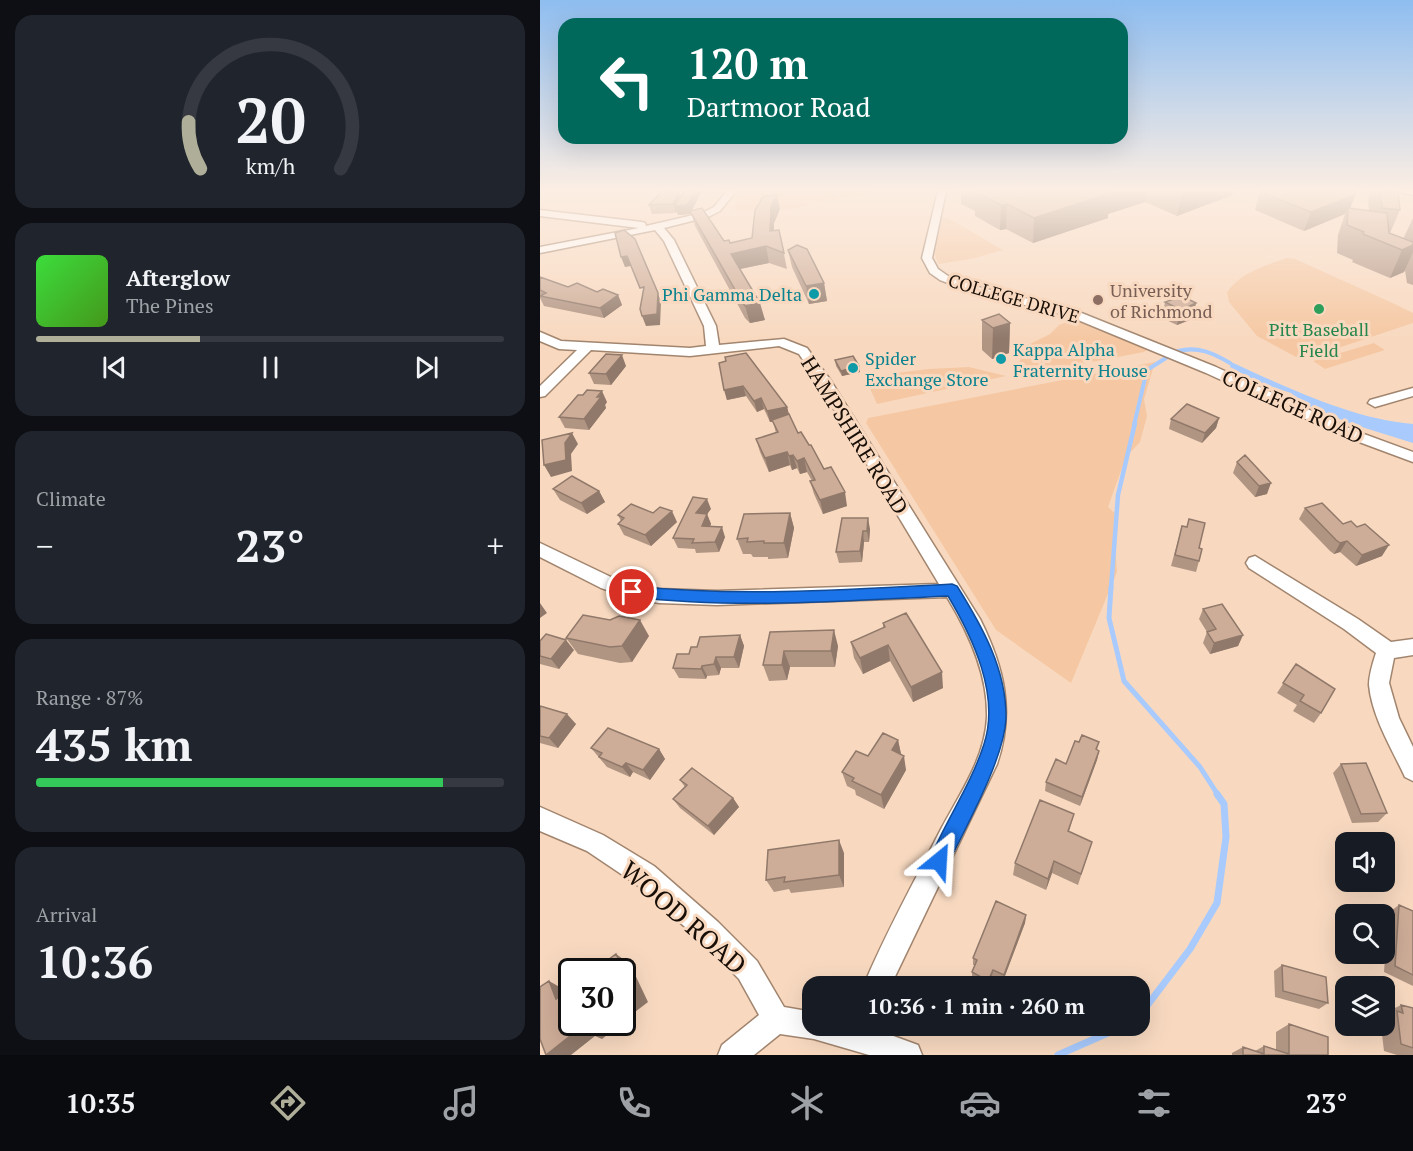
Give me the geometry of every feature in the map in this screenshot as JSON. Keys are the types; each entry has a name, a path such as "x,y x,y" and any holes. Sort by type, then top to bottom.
{"street":[{"path":"540,250 590,240"},
{"path":"669,240 710,326 713,350"},
{"name":"COLLEGE DRIVE","path":"931,240 927,258 938,275 975,290 1059,308 1173,354"},
{"path":"540,336 559,345"},
{"name":"HAMPSHIRE ROAD","path":"559,345 690,352 780,342 803,351 973,624 990,669 997,718 993,743 970,798 881,976"},
{"path":"540,350 559,345"},
{"path":"540,393 588,346"},
{"name":"COLLEGE ROAD","path":"1173,354 1348,433 1413,457"},
{"path":"1375,404 1413,392"},
{"path":"540,549 587,576 632,592 653,595 690,598 834,596 952,590"},
{"path":"1255,563 1351,624 1388,651"},
{"path":"1413,646 1388,651 1384,654 1379,683 1389,720 1413,770"},
{"name":"WOOD ROAD","path":"540,819 595,843 645,876 709,931 748,970 776,1019"},
{"path":"732,1055 776,1019 802,1024"},
{"path":"868,1036 908,1055"}],"shaded area":[{"path":"937,240 986,240 1003,250 975,258 939,264 935,247"},
{"name":"Pitt Baseball Field","path":"1287,258 1295,259 1413,313 1413,323 1305,359 1296,357 1257,336 1229,302 1227,292 1246,275"},
{"path":"1077,318 1151,347 1144,352 1013,377 1026,346 1050,334 1059,325"},
{"path":"1374,343 1385,350 1325,369 1313,361"},
{"path":"1155,362 1144,399 1147,416 1140,442 1126,457 1108,507 1118,516 1114,532 1117,572 1071,683 996,630 866,423 868,418"},
{"path":"969,367 1006,376 877,404 865,377 928,369"}],"water":[{"path":"1231,362 1343,409 1390,421 1413,424 1413,443 1349,423 1307,405 1291,393 1258,382 1230,367"}],"building":[{"path":"617,240 636,240 658,293 657,314 642,316 640,309 644,287 640,288 627,256 621,257"},
{"path":"707,240 729,240 730,243 742,240 781,240 784,253 766,246 731,254 760,303 745,306"},
{"path":"1378,240 1413,242 1413,245 1402,250"},
{"path":"797,245 807,249 824,283 806,286 788,250"},
{"path":"540,277 568,287 577,283 597,292 603,289 618,295 600,308 540,296 546,293 540,290"},
{"path":"1182,296 1196,303 1181,310 1165,302"},
{"path":"999,314 1010,323 993,328 982,320"},
{"path":"746,353 787,407 767,411 761,398 754,401 743,386 724,390 719,363 726,361 725,357"},
{"path":"606,354 622,355 606,374 589,373"},
{"path":"853,356 859,366 841,371 835,360"},
{"path":"587,390 602,391 597,397 601,397 584,419 559,417 578,395 583,395"},
{"path":"1187,404 1219,418 1205,433 1171,419"},
{"path":"789,414 798,433 801,432 811,445 824,469 831,467 845,492 820,500 810,481 815,480 804,458 797,461 787,452 765,458 756,439 778,432 772,420"},
{"path":"572,433 565,443 566,460 544,465 542,440"},
{"path":"1245,455 1271,483 1259,486 1237,462"},
{"path":"572,476 599,491 581,503 553,489"},
{"path":"693,497 707,499 696,513 707,514 702,526 722,527 715,542 692,543 694,539 673,538"},
{"path":"1322,503 1343,524 1351,521 1357,527 1365,524 1389,545 1362,555 1347,541 1340,543 1305,508"},
{"path":"631,504 653,513 660,507 672,511 645,535 618,524 624,518 618,515"},
{"path":"790,513 784,543 747,542 748,538 737,539 744,514"},
{"path":"842,518 868,518 867,531 863,531 860,551 836,552"},
{"path":"1189,519 1205,523 1199,548 1202,549 1199,561 1175,555 1182,526 1187,527"},
{"path":"1222,604 1243,635 1214,643 1207,632 1216,629 1203,609"},
{"path":"906,613 942,672 911,687 888,645 860,658 851,642 885,627 883,623"},
{"path":"583,615 610,620 619,616 640,620 622,646 610,647 566,638"},
{"path":"834,630 831,651 784,651 782,665 763,665 770,632"},
{"path":"546,634 566,640 551,659 540,656 540,641"},
{"path":"740,635 734,657 716,657 714,664 702,666 701,669 673,668 677,654 689,654 691,647 697,647 700,637"},
{"path":"1296,664 1335,689 1321,713 1300,701 1304,695 1283,683"},
{"path":"540,706 567,714 549,738 540,736"},
{"path":"608,728 659,749 643,770 626,763 622,767 599,757 602,753 591,748"},
{"path":"883,733 898,740 892,750 904,756 881,795 852,781 854,778 842,772 856,751 868,756"},
{"path":"1082,735 1099,742 1096,749 1099,751 1082,797 1046,782 1056,759 1066,764 1075,741 1079,742"},
{"path":"1366,763 1387,813 1361,814 1341,764"},
{"path":"692,768 733,798 708,826 673,799 687,785 680,780"},
{"path":"1040,800 1074,814 1068,831 1092,842 1081,874 1054,861 1048,879 1015,863"},
{"path":"839,840 839,875 784,882 785,877 766,880 768,850"},
{"path":"996,901 1026,915 1004,975 993,970 990,976 979,976 972,972 977,960 973,958"},
{"path":"1399,905 1413,911 1413,975 1395,966"},
{"path":"1282,965 1326,977 1328,1003 1283,991"},
{"path":"549,981 556,999 558,998 558,1036 570,1036 546,1055 540,1039 540,987"},
{"path":"1401,1005 1413,1008 1413,1048 1401,1044 1397,1011 1403,1013"},
{"path":"1289,1024 1328,1037 1328,1055 1243,1055 1243,1047 1264,1054 1264,1046 1289,1054"}],"waterway":[{"path":"1178,351 1192,349 1205,351 1230,363"},
{"path":"1134,425 1147,370 1169,356"},
{"path":"1111,589 1118,495 1135,423"},
{"path":"1111,587 1109,618 1124,681 1200,767 1218,795"},
{"path":"1150,1002 1190,949 1217,903 1226,837 1224,804 1217,794"},
{"path":"1058,1055 1101,1036"}],"place":[{"name":"Phi Gamma Delta","path":"814,294"},
{"name":"University of Richmond","path":"1098,300"},
{"name":"Pitt Baseball Field","path":"1319,309"},
{"name":"Kappa Alpha Fraternity House","path":"1001,359"},
{"name":"Spider Exchange Store","path":"853,368"}],"route":[{"path":"632,592 690,598 834,596 952,590 973,624 985,651 992,678 997,718 993,743 970,798 939,861"}]}
